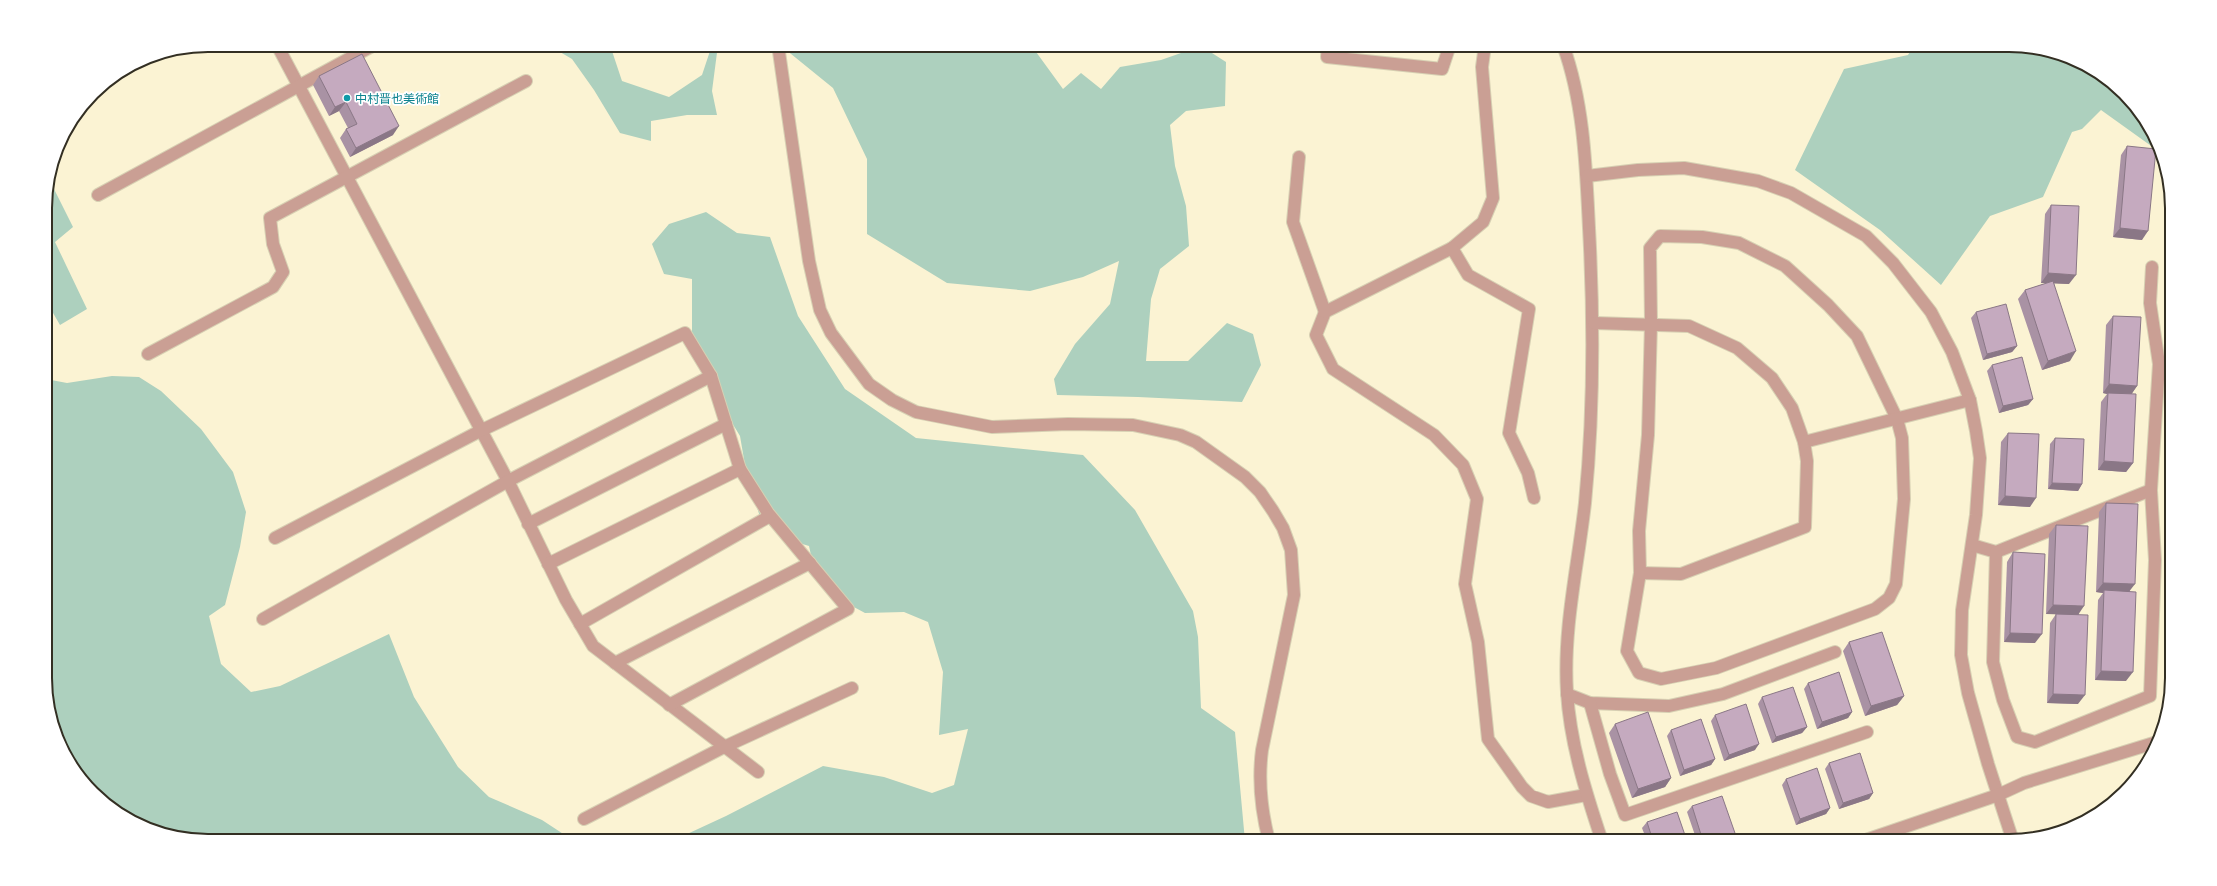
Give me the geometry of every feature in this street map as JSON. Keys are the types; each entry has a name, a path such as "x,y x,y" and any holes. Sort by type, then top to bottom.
{"street":[{"path":"280,52 480,431 508,481 548,564 593,646 758,772"},
{"path":"98,195 361,52"},
{"path":"779,52 809,261 820,310 830,333 869,384 892,400 916,412 992,427 1068,424 1133,425 1180,435 1196,442 1245,477 1260,492 1273,511 1283,528 1291,550 1294,595 1258,776 1261,803 1268,834"},
{"path":"1327,52 1327,57 1442,69 1448,52"},
{"path":"1325,312 1452,248 1483,222 1493,198 1482,67 1484,52"},
{"path":"1565,52 1570,65 1579,107 1586,176 1594,323 1592,432 1585,506 1568,617 1566,656 1567,694 1572,736 1586,795 1600,834"},
{"path":"148,354 273,287 283,272 274,244 270,218 526,81"},
{"path":"1299,157 1293,222 1325,312 1316,335 1333,369 1434,435 1463,465 1478,499 1465,584 1478,642 1488,739 1522,787 1531,796 1548,802 1586,795"},
{"path":"1586,176 1638,170 1684,168 1758,181 1778,188 1832,215 1866,236 1893,263 1931,312 1952,352 1970,400 1980,458 1972,545 1962,610 1961,655 1968,693 2011,834"},
{"path":"1660,236 1702,237 1739,243 1785,266 1828,305 1857,336 1897,419 1902,438 1904,500 1896,584 1889,598 1875,609 1716,668 1661,679 1639,673 1628,651 1640,573 1639,531 1648,435 1651,323 1650,248 1660,236"},
{"path":"1452,248 1468,275 1529,308 1510,433 1528,473 1534,498"},
{"path":"1996,552 1994,662 2003,700 2017,737 2035,742 2150,696 2155,560 2151,490 2159,364 2150,303 2152,267"},
{"path":"1594,323 1651,323 1689,326 1737,348 1772,378 1792,408 1804,442 1807,461 1805,527 1681,574 1640,573"},
{"path":"275,538 480,431 685,333 710,376 740,470 770,516 848,609 669,705"},
{"path":"263,619 508,481 710,376"},
{"path":"1804,442 1970,400"},
{"path":"528,524 726,424"},
{"path":"548,564 740,470"},
{"path":"1972,545 1996,552 2151,490"},
{"path":"580,624 770,516"},
{"path":"615,663 810,563"},
{"path":"1567,694 1590,703 1669,706 1723,694 1835,652"},
{"path":"584,819 724,747 852,688"},
{"path":"1590,703 1610,774 1626,815 1867,732"},
{"path":"1884,834 1998,795 2024,783 2150,744"}],"green space":[{"path":"560,52 612,52 622,81 669,97 702,75 710,52 717,52 712,91 717,115 687,115 651,121 651,141 620,133 594,90 572,59"},
{"path":"789,52 1036,52 1063,89 1081,73 1101,89 1120,67 1161,60 1184,52 1210,52 1226,62 1225,106 1186,111 1170,125 1175,166 1186,206 1189,246 1160,269 1151,299 1146,361 1188,361 1227,323 1253,334 1261,365 1242,402 1057,395 1054,379 1075,344 1110,304 1119,261 1083,277 1030,291 947,283 867,234 867,159 833,88"},
{"path":"1910,52 2019,52 2059,60 2087,73 2112,91 2133,113 2152,147 2101,110 2082,129 2072,132 2043,197 1990,216 1941,285 1880,230 1795,170 1844,69 1908,55"},
{"path":"53,187 73,227 55,242 87,309 60,325 52,311"},
{"path":"706,212 737,233 770,237 798,316 845,389 916,438 1083,455 1135,510 1193,611 1198,637 1201,708 1235,732 1244,834 687,834 726,816 823,766 884,777 932,793 954,785 968,729 939,735 943,672 928,622 904,612 865,613 839,599 814,569 809,546 786,539 760,517 746,471 740,436 711,388 692,332 692,279 664,274 652,244 669,224"},
{"path":"112,376 139,377 161,391 201,429 233,472 246,512 240,547 225,605 209,616 221,664 251,692 280,686 389,634 414,697 458,767 489,797 542,820 563,834 198,834 158,826 130,813 105,795 84,773 68,747 57,718 52,688 52,380 67,383"}],"building":[{"name":"中村晋也美術館","path":"362,54 399,126 356,148 346,129 357,124 346,102 335,107 319,76"},
{"path":"2127,146 2153,149 2155,155 2148,231 2120,228"},
{"path":"2051,205 2079,206 2076,275 2048,273"},
{"path":"2053,281 2076,351 2048,361 2025,290"},
{"path":"2006,304 2017,346 1987,354 1976,312"},
{"path":"2113,316 2141,317 2137,386 2109,384"},
{"path":"2022,357 2033,399 2003,406 1992,365"},
{"path":"2108,393 2136,394 2133,463 2104,461"},
{"path":"2008,433 2039,434 2036,498 2005,496"},
{"path":"2055,438 2084,439 2082,484 2052,483"},
{"path":"2106,503 2138,504 2135,584 2103,583"},
{"path":"2056,525 2088,526 2084,606 2053,605"},
{"path":"2013,552 2045,554 2042,634 2010,633"},
{"path":"2104,590 2136,592 2133,672 2101,671"},
{"path":"2056,614 2088,615 2085,695 2053,694"},
{"path":"1882,632 1904,696 1871,706 1849,642"},
{"path":"1839,672 1852,712 1822,722 1808,683"},
{"path":"1793,687 1807,727 1776,737 1762,697"},
{"path":"1746,704 1759,744 1729,755 1715,715"},
{"path":"1648,712 1671,778 1638,789 1615,724"},
{"path":"1701,719 1715,759 1684,770 1671,730"},
{"path":"1860,753 1873,793 1843,803 1829,763"},
{"path":"1817,768 1830,808 1800,819 1786,779"},
{"path":"1722,796 1735,834 1701,834 1692,806"},
{"path":"1677,812 1685,834 1651,834 1647,822"}],"place":[{"name":"中村晋也美術館","path":"347,98"}]}
